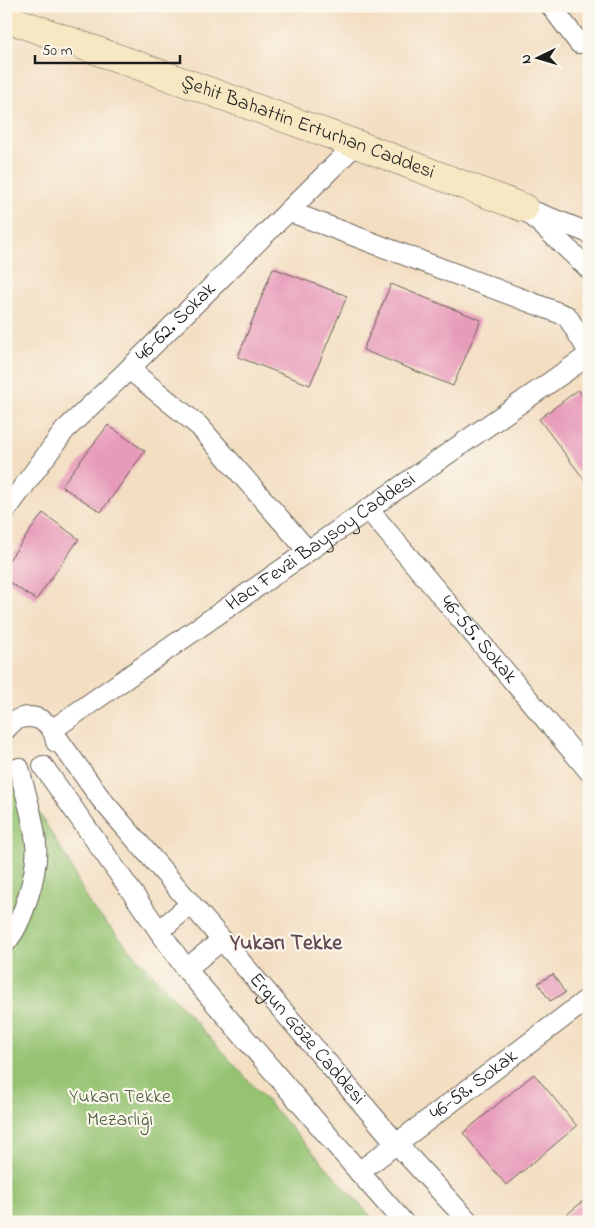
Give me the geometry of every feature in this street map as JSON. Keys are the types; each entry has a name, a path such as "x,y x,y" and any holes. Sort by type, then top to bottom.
{"street":[{"path":"552,6 579,43 589,42"},
{"name":"Şehit Bahattin Erturhan Caddesi","path":"6,18 356,144 589,233"},
{"name":"46-62. Sokak","path":"6,510 65,430 356,144"},
{"name":"Şehit Bahattin Erturhan Caddesi","path":"524,208 589,269"},
{"path":"288,211 567,316 589,353"},
{"name":"Hacı Fevzi Baysoy Caddesi","path":"54,733 589,353"},
{"path":"129,369 199,426 308,551"},
{"name":"46-55. Sokak","path":"368,509 589,771"},
{"path":"7,725 23,717 33,717 45,721 54,733 55,752 52,758 43,766 32,770 13,763"},
{"name":"Ergun Göze Caddesi","path":"54,733 101,798 396,1144 469,1222"},
{"path":"6,942 12,936 24,910 34,875 36,845 13,763"},
{"path":"43,766 186,969 403,1222"},
{"path":"159,931 192,904"},
{"path":"186,969 222,940"},
{"name":"46-58. Sokak","path":"359,1172 589,998"}],"green space":[{"name":"Yukarı Tekke Mezarlığı","path":"6,758 67,859 90,905 376,1222 6,1222"}],"building":[{"path":"273,268 347,296 310,385 238,357"},
{"path":"391,284 481,320 453,386 363,350"},
{"path":"578,390 589,404 589,486 539,419"},
{"path":"108,425 145,451 101,512 61,486"},
{"path":"43,513 79,539 36,600 6,580 6,564"},
{"path":"553,974 565,993 550,1001 538,983"},
{"path":"534,1074 577,1126 506,1185 463,1133"},
{"path":"589,1196 589,1222 558,1222"}],"district":[{"name":"Yukarı Tekke","path":"286,944"}]}
